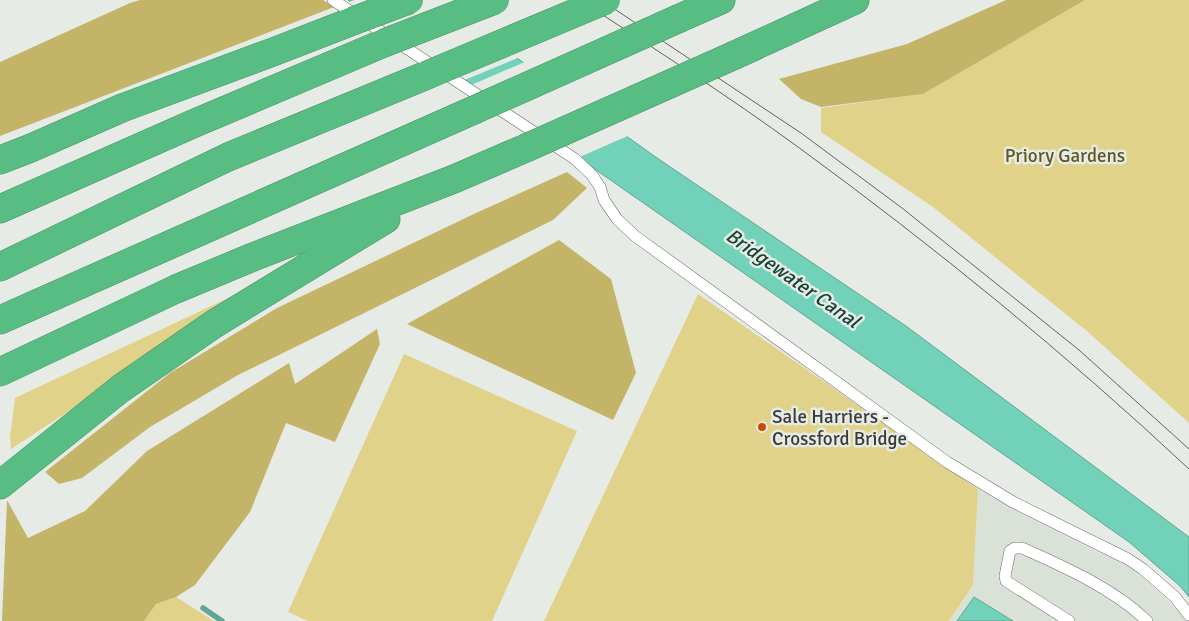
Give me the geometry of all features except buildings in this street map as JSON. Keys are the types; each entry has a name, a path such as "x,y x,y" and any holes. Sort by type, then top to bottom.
{"highway":[{"path":"369,32 409,0"},
{"path":"0,210 186,127 369,32 456,0"},
{"path":"0,160 122,108 274,52 369,32 495,0"},
{"path":"3,266 228,157 606,0"},
{"path":"10,316 721,0"},
{"path":"0,372 176,289 454,179 855,0"},
{"path":"0,484 120,389 214,324 454,179"}],"lane":[{"path":"333,0 575,159 592,175 617,219 635,236 939,456 1013,502 1128,559 1157,580 1175,597 1189,615"},
{"path":"1069,621 1006,581 1004,576 1010,551 1015,548 1022,548 1066,568 1123,601 1148,621"}],"shaded area":[{"path":"140,0 323,0 334,7 0,136 0,62"},
{"path":"1006,0 1085,0 923,94 821,107 801,99 779,79 907,44"},
{"path":"567,172 587,188 553,220 238,375 150,427 82,478 59,484 45,472 170,373 277,308 476,213"},
{"path":"559,240 611,279 636,373 613,420 407,324"},
{"path":"377,329 380,344 335,442 286,423 250,512 195,585 176,597 156,604 144,621 2,621 7,500 28,538 85,511 147,451 289,363 295,384"},
{"path":"978,489 1086,546 1131,567 1188,621 949,621 973,585"}],"green space":[{"name":"Priory Gardens","path":"1085,0 1189,0 1189,423 1088,332 933,207 821,132 821,108 923,94"},
{"path":"275,276 11,449 10,437 15,398"},
{"name":"Sale Harriers - Crossford Bridge","path":"698,294 978,489 973,585 949,621 544,621"},
{"path":"404,354 577,431 492,621 308,621 288,612"},
{"path":"176,597 214,621 144,621 156,604"}],"water":[{"name":"Bridgewater Canal","path":"348,0 436,0 657,158 906,326 1189,537 1189,597 1180,586 1129,542 589,165"},
{"path":"974,597 1013,621 957,621"}],"pier":[{"path":"354,0 441,0 520,57 462,81 347,3"},
{"path":"527,61 630,135 575,159 469,86"}],"waterway":[{"path":"203,608 222,621"}],"tram line":[{"path":"580,0 744,109 900,223 999,302 1143,426 1189,469"},
{"path":"601,0 801,133 902,208 1079,350 1189,449"}],"place":[{"name":"Sale Harriers - Crossford Bridge","path":"762,427"}]}
